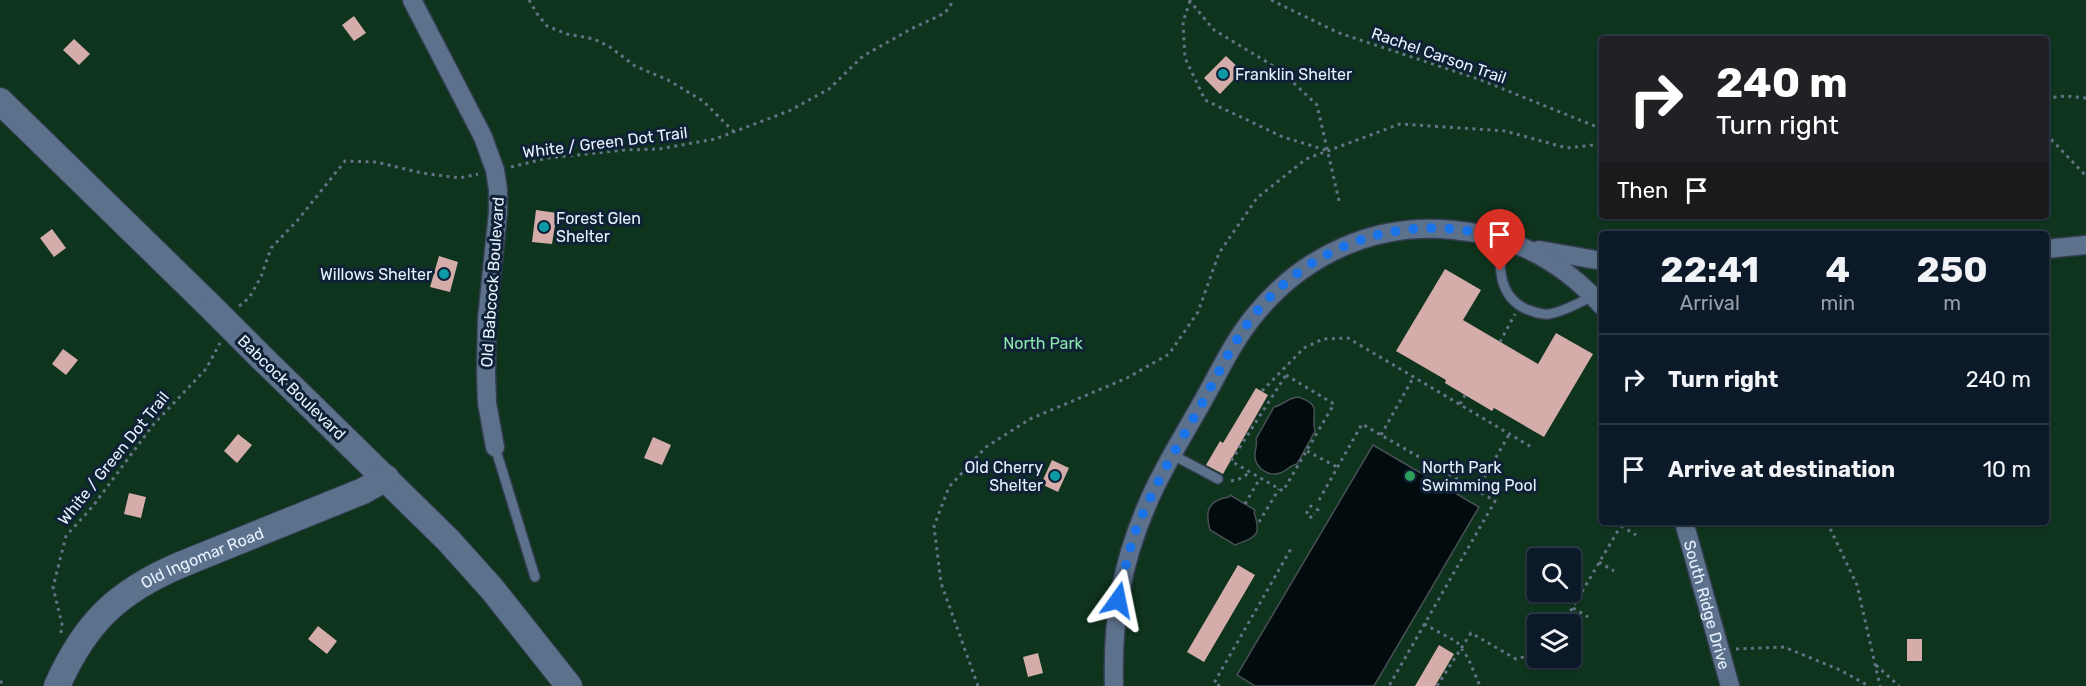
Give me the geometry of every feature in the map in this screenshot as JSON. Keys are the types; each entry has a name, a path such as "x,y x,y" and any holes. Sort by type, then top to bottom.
{"main road":[{"name":"Babcock Boulevard","path":"0,101 222,309 262,358 448,540 492,589 569,686"},
{"name":"Old Ingomar Road","path":"57,686 66,666 89,629 118,599 153,576 363,491 386,478"}],"street":[{"name":"Old Babcock Boulevard","path":"412,0 483,137 495,170 498,212 487,319 486,373 487,403 495,447"},
{"path":"1114,686 1113,635 1126,561 1148,502 1252,317 1274,292 1318,260 1353,242 1384,232 1440,228 1479,232 1523,247 1548,259 1598,301"},
{"path":"2049,249 2086,245"},
{"path":"1523,247 1599,260"},
{"name":"South Ridge Drive","path":"1685,525 1730,686"}],"lane":[{"path":"1503,239 1499,258 1503,283 1506,291 1520,306 1533,312 1552,314 1598,301"},
{"name":"Old Babcock Boulevard","path":"495,447 535,577"},
{"path":"1173,454 1218,478"}],"path":[{"path":"529,0 537,15 547,26 567,34 594,39 610,47 635,66 668,80 703,101 734,132"},
{"name":"White / Green Dot Trail","path":"222,309 249,298 261,277 271,248 297,221 345,161 376,162 422,173 460,178 548,158 659,149 715,139 789,111 829,89 863,56 945,13 954,0"},
{"name":"Rachel Carson Trail","path":"1271,0 1339,33 1481,80 1599,128"},
{"path":"1189,1 1183,22 1185,58 1205,100 1283,137 1328,151"},
{"path":"1189,1 1214,30 1280,70 1317,105 1340,205"},
{"path":"2049,98 2085,97"},
{"path":"978,686 941,583 934,526 949,488 986,447 1030,418 1127,378 1169,354 1198,312 1219,253 1257,198 1306,159 1400,124 1505,131 1567,148 1599,144"},
{"path":"2049,137 2086,176"},
{"path":"1500,342 1520,306"},
{"path":"1262,391 1304,348 1323,339 1348,338 1533,448"},
{"name":"White / Green Dot Trail","path":"61,635 62,624 53,587 66,536 93,506 153,425 206,369 221,342"},
{"path":"1286,375 1334,404 1283,491 1251,472 1231,461 1286,375"},
{"path":"1381,435 1413,378"},
{"path":"1460,405 1465,395"},
{"path":"1319,500 1362,424 1495,501 1389,686"},
{"path":"1477,490 1510,433"},
{"path":"1307,450 1337,467"},
{"path":"1218,478 1222,481 1230,481 1251,472"},
{"path":"1245,504 1260,478"},
{"path":"1259,522 1279,489"},
{"path":"1569,614 1621,525"},
{"path":"1623,525 1636,535"},
{"path":"1828,525 1857,585 1880,686"},
{"path":"1220,686 1214,682 1292,547"},
{"path":"1599,562 1614,571"},
{"path":"1572,608 1588,617"},
{"path":"1424,624 1456,642 1468,658 1480,686"},
{"path":"1437,686 1471,633 1516,658 1527,656"},
{"path":"1719,650 1784,646 1869,686"},
{"path":"1875,664 1899,686"},
{"path":"0,681 5,686"}],"green space":[{"name":"North Park","path":"0,0 2086,0 2086,686 0,686"}],"shaded area":[{"path":"1298,397 1311,403 1313,407 1315,431 1297,464 1280,473 1268,473 1256,462 1256,439 1274,407"},
{"path":"1373,445 1479,507 1374,686 1255,686 1237,675"},
{"path":"1230,495 1255,510 1257,526 1257,531 1252,537 1235,545 1210,530 1208,518 1212,504"}],"building":[{"path":"354,16 366,33 354,41 342,25"},
{"path":"74,39 90,54 79,65 63,50"},
{"name":"Franklin Shelter","path":"1226,56 1242,71 1220,94 1204,78"},
{"name":"Forest Glen Shelter","path":"536,210 557,213 552,244 532,242"},
{"path":"52,229 66,248 54,257 40,238"},
{"name":"Willows Shelter","path":"439,256 458,262 450,292 430,287"},
{"name":"North Park Swimming Pool","path":"1445,269 1481,290 1463,320 1538,364 1556,333 1593,354 1544,437 1494,408 1492,411 1445,383 1446,380 1396,351"},
{"path":"63,349 78,360 66,375 52,364"},
{"path":"1256,388 1268,395 1223,474 1206,465 1220,441 1223,443"},
{"path":"238,434 252,445 237,463 224,451"},
{"path":"653,437 671,445 662,465 644,458"},
{"name":"Old Cherry Shelter","path":"1052,460 1069,468 1058,492 1041,484"},
{"path":"129,493 146,497 141,518 124,514"},
{"path":"1238,565 1255,575 1204,662 1187,652"},
{"path":"318,626 337,641 327,654 308,639"},
{"path":"1907,639 1922,639 1922,661 1907,661"},
{"path":"1439,645 1454,654 1435,686 1415,686"},
{"path":"1038,653 1043,673 1028,677 1023,657"}],"place":[{"name":"Franklin Shelter","path":"1223,74"},
{"name":"Forest Glen Shelter","path":"544,227"},
{"name":"Willows Shelter","path":"444,274"},
{"name":"Old Cherry Shelter","path":"1055,476"},
{"name":"North Park Swimming Pool","path":"1410,476"}],"route":[{"path":"1118,600 1126,561 1148,502 1252,317 1274,292 1318,260 1353,242 1384,232 1413,229 1440,228 1479,232 1503,239 1499,258 1500,271"}]}
